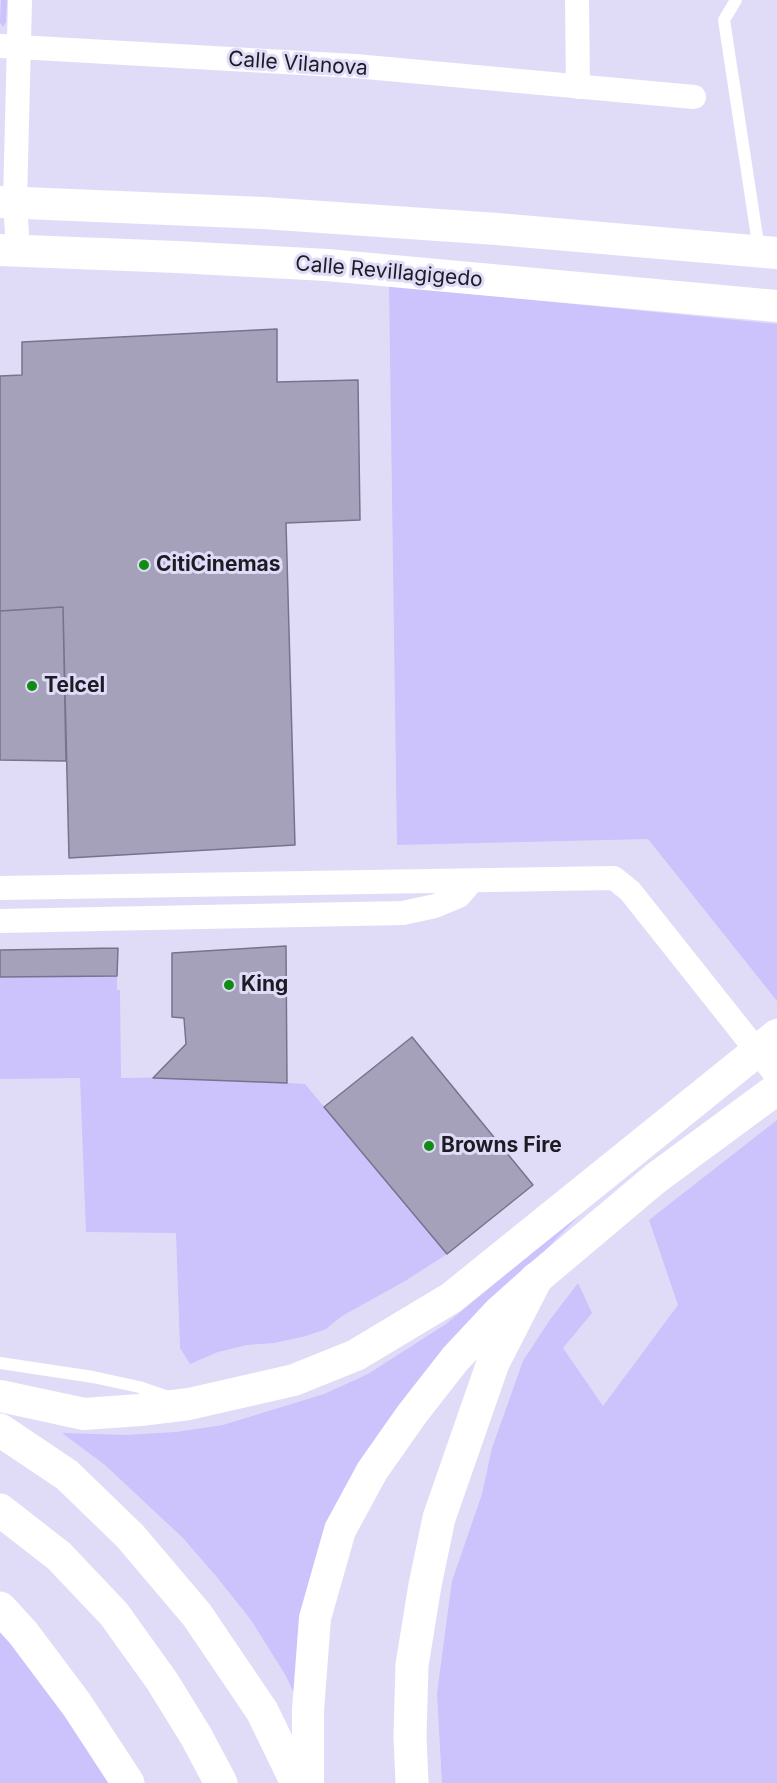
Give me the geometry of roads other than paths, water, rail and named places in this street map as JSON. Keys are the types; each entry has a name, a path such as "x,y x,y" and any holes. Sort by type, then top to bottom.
{"main road":[{"path":"412,1783 410,1736 412,1665 439,1518 493,1363 536,1279"},
{"path":"0,1430 67,1475 130,1536 197,1615 262,1711 297,1783"},
{"path":"0,1510 59,1557 114,1614 162,1681 221,1783"},
{"path":"0,1608 23,1633 77,1705 128,1783"}],"street":[{"path":"9,250 7,202 9,47 20,0"},
{"path":"577,0 578,87"},
{"name":"Calle Vilanova","path":"9,47 355,66 694,97"},
{"path":"7,202 287,215 497,229 768,252"},
{"name":"Calle Revillagigedo","path":"9,250 327,265 777,306"},
{"path":"0,888 614,878 630,891 768,1043 777,1076"},
{"path":"0,921 403,913 435,906 459,896 472,881"},
{"path":"0,1396 84,1414 140,1410 189,1404 294,1380 356,1355 451,1298 768,1043"},
{"path":"308,1783 308,1710 315,1618 340,1530 372,1471 419,1405 462,1351 499,1312 656,1178 777,1089"}],"lane":[{"path":"736,0 724,20 768,252"},
{"path":"0,1363 93,1377 140,1388 189,1404"}],"place":[{"name":"CitiCinemas","path":"144,565"},
{"name":"Telcel","path":"32,686"},
{"name":"King","path":"229,985"},
{"name":"Browns Fire","path":"429,1146"}]}
